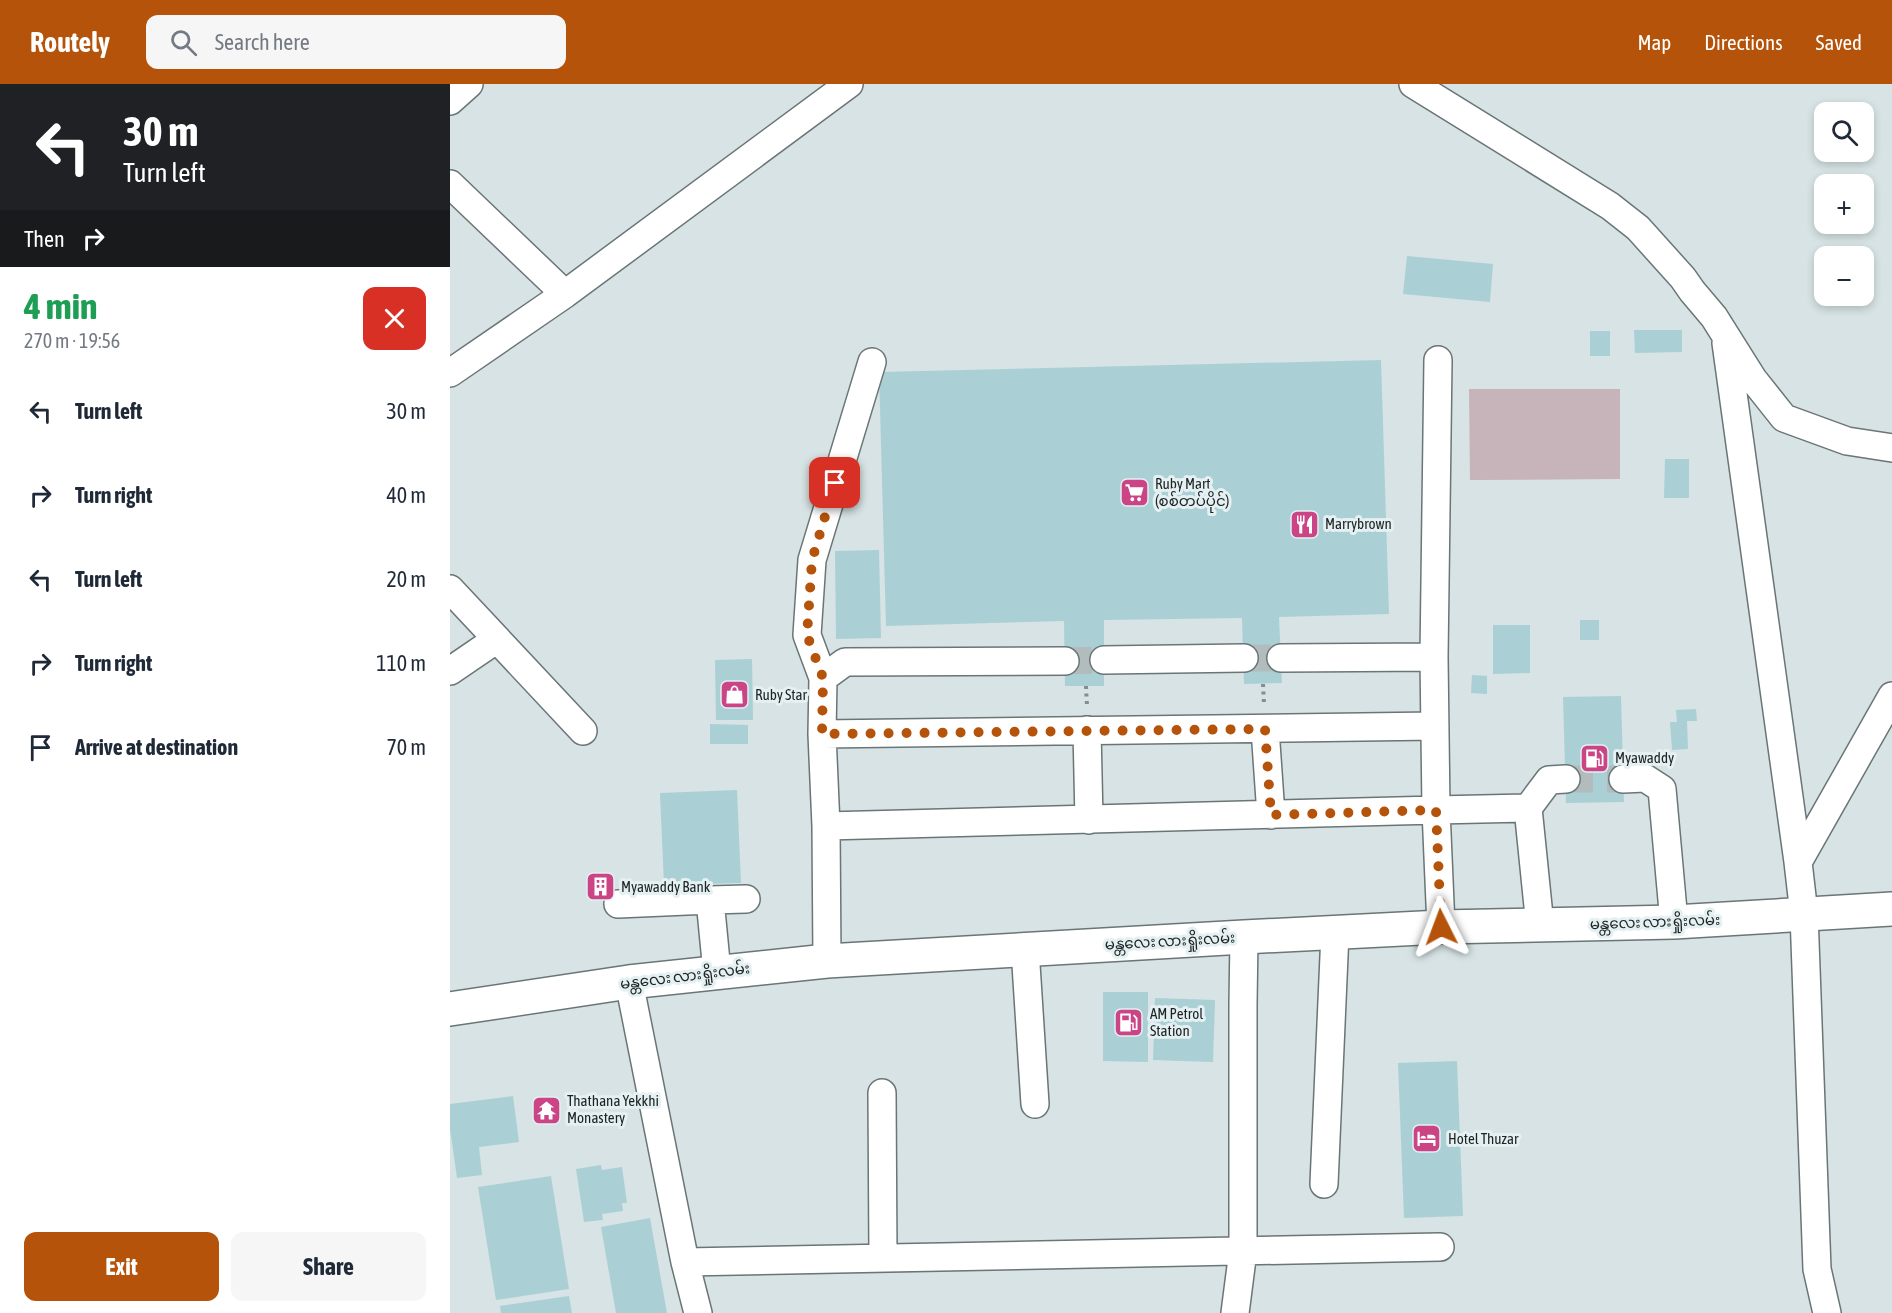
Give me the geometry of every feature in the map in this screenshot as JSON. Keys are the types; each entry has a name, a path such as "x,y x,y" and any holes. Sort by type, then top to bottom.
{"highway":[{"name":"မန္တလေး လားရှိုးလမ်း","path":"450,1010 629,982 827,961 1441,927 1674,922 1892,909"}],"street":[{"path":"450,101 469,84"},
{"path":"450,373 565,294 849,84"},
{"path":"1413,84 1610,206 1638,228 1714,316 1753,379 1784,418 1847,441 1892,448"},
{"path":"450,184 565,294"},
{"path":"1724,333 1804,914 1817,1269 1827,1313"},
{"path":"1438,360 1434,657 1436,810 1441,927"},
{"path":"827,961 823,678 807,635 812,560 872,362"},
{"path":"450,589 583,731"},
{"path":"450,671 497,639"},
{"path":"1281,658 1434,657"},
{"path":"1104,660 1244,658"},
{"path":"823,678 845,662 1065,661"},
{"path":"1798,862 1892,696"},
{"path":"822,734 1435,726"},
{"path":"1265,729 1271,815"},
{"path":"1087,730 1089,819"},
{"path":"1623,779 1645,778 1662,789 1674,922"},
{"path":"1539,926 1528,808 1549,780 1566,779"},
{"path":"826,826 1528,808"},
{"path":"618,904 746,899"},
{"path":"710,900 717,972"},
{"path":"1324,1184 1335,933"},
{"path":"1234,1313 1243,1251 1244,937"},
{"path":"1025,949 1035,1104"},
{"path":"629,982 684,1262 698,1313"},
{"path":"882,1093 883,1258"},
{"path":"684,1262 1440,1247"}],"shaded area":[{"path":"1469,389 1620,389 1620,479 1470,480"}],"building":[{"path":"1407,256 1493,264 1490,302 1403,294"},
{"path":"1634,330 1682,330 1682,352 1635,353"},
{"path":"1590,331 1610,331 1610,356 1590,356"},
{"name":"Ruby Mart (စစ်တပ်ပိုင်)","path":"1381,360 1389,614 1279,617 1282,683 1244,684 1242,618 1104,620 1104,686 1065,686 1064,621 886,626 879,372"},
{"path":"1665,459 1689,459 1689,498 1664,498"},
{"path":"879,550 881,638 836,639 835,551"},
{"path":"1580,620 1599,620 1599,640 1580,640"},
{"path":"1493,625 1530,625 1530,673 1493,674"},
{"path":"752,659 753,720 716,720 715,660"},
{"path":"1472,675 1487,676 1487,694 1471,693"},
{"path":"1621,696 1624,802 1566,803 1563,697"},
{"path":"1696,709 1697,721 1687,721 1688,749 1672,750 1670,722 1677,722 1676,710"},
{"path":"710,724 748,725 748,744 710,744"},
{"path":"737,790 741,883 664,885 660,793"},
{"name":"Myawaddy Bank","path":"608,874 609,899 592,900 590,875"},
{"path":"1103,992 1148,992 1148,1062 1103,1061"},
{"path":"1155,998 1215,1000 1213,1062 1153,1060"},
{"path":"1457,1061 1463,1216 1404,1218 1398,1063"},
{"path":"513,1096 519,1142 479,1147 482,1175 457,1178 450,1129 450,1104"},
{"path":"601,1165 602,1170 622,1167 627,1203 622,1203 623,1211 602,1214 603,1220 584,1222 576,1169"},
{"path":"551,1176 569,1289 496,1300 478,1187"},
{"path":"650,1218 667,1313 616,1313 601,1227"},
{"path":"569,1296 572,1313 501,1313 500,1306"}],"tunnel":[{"path":"1244,658 1281,658"},
{"path":"1065,661 1104,660"},
{"path":"1566,779 1623,779"}],"place":[{"name":"Ruby Mart (စစ်တပ်ပိုင်)","path":"1134,493"},
{"name":"Marrybrown","path":"1304,524"},
{"name":"Ruby Star","path":"734,695"},
{"name":"Myawaddy","path":"1594,758"},
{"name":"Myawaddy Bank","path":"600,887"},
{"name":"AM Petrol Station","path":"1129,1023"},
{"name":"Thathana Yekkhi Monastery","path":"546,1110"},
{"name":"Hotel Thuzar","path":"1427,1139"}],"route":[{"path":"835,483 812,560 807,635 823,678 822,734 1265,729 1271,815 1436,810 1441,927"}]}
